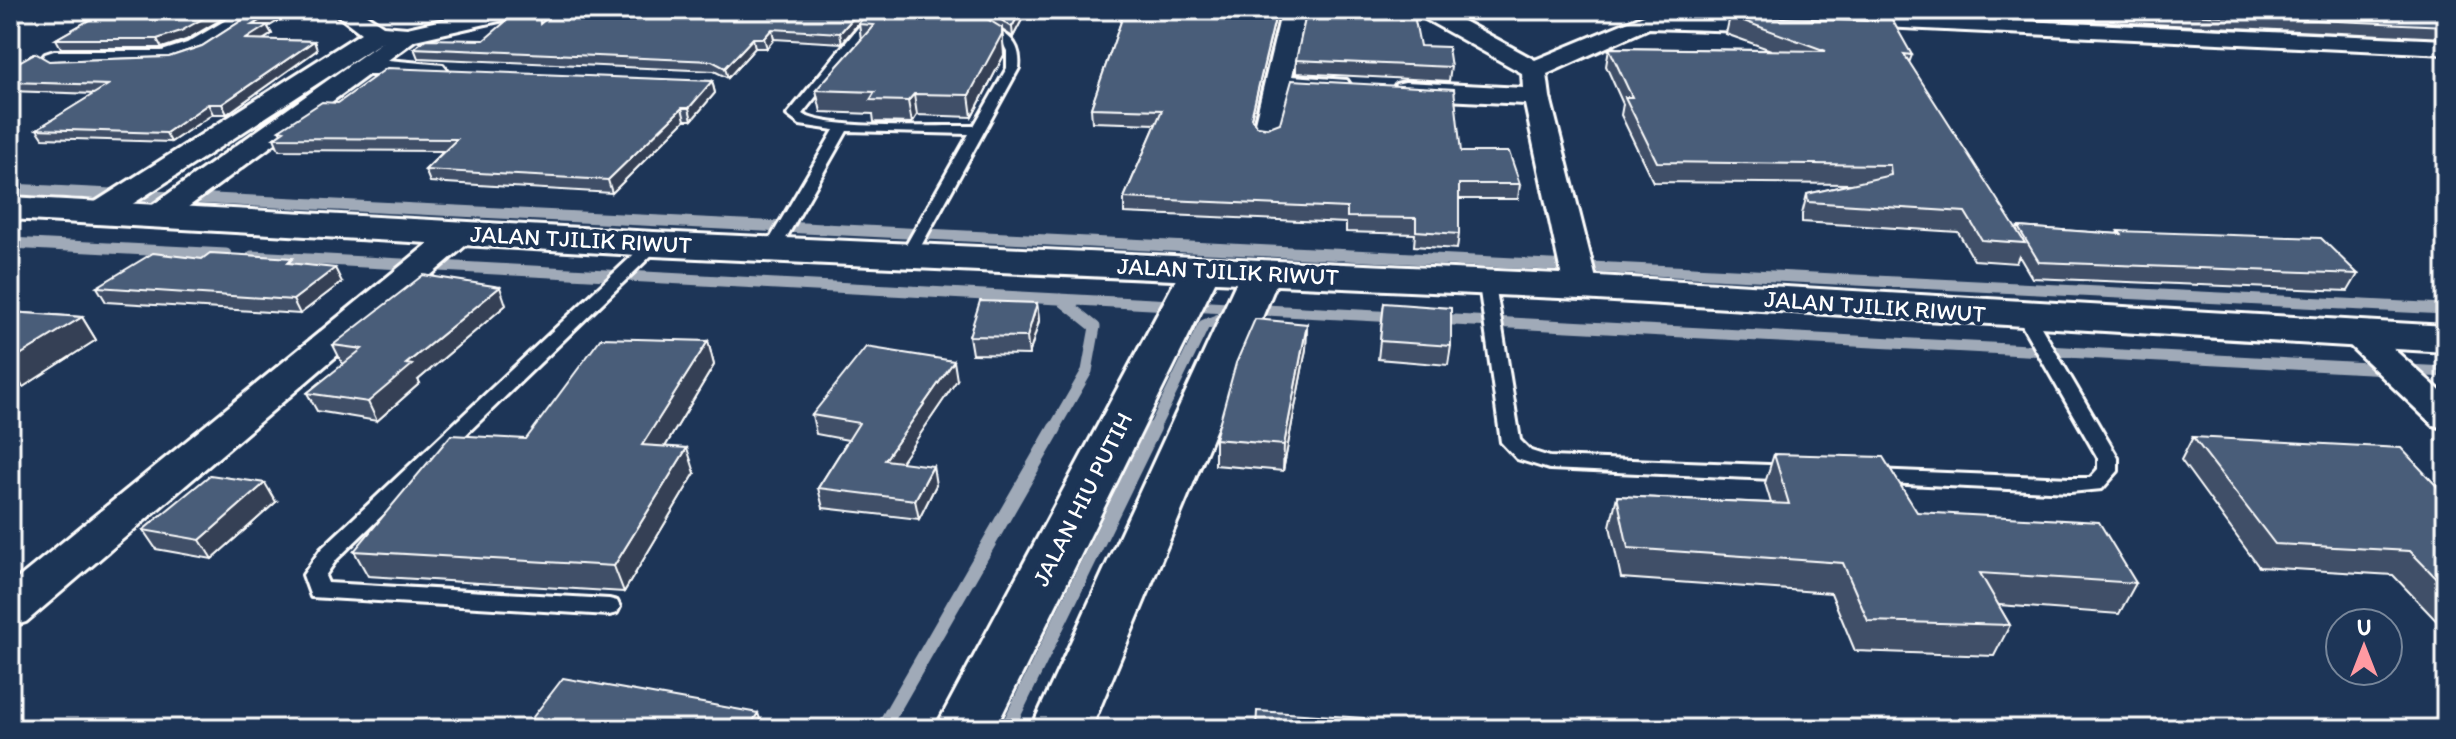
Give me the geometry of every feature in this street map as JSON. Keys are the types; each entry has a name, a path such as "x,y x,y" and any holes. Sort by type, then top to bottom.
{"main road":[{"name":"JALAN TJILIK RIWUT","path":"10,208 654,244 1581,287 2446,339"},
{"name":"JALAN HIU PUTIH","path":"965,729 1201,270"},
{"path":"1061,729 1261,272"}],"street":[{"path":"54,59 164,58 196,48 260,10"},
{"path":"343,10 377,33 407,35 518,10"},
{"path":"1267,131 1294,10"},
{"path":"1426,10 1536,84 1581,287"},
{"path":"1616,10 1646,21 1801,26"},
{"path":"1883,20 2446,47"},
{"path":"1276,83 1376,88 1536,84 1646,21"},
{"path":"100,212 377,33"},
{"path":"158,215 407,35"},
{"path":"364,67 459,71"},
{"path":"10,610 462,232"},
{"path":"2357,334 2446,417"}],"lane":[{"path":"895,21 865,27 794,115 805,122 843,127 979,130"},
{"path":"909,254 1013,68 1016,54 1010,41 994,32 969,26"},
{"path":"772,249 843,127"},
{"path":"609,607 319,591 314,575 329,554 654,244"},
{"path":"1487,284 1511,442 1524,455 1549,463 1817,474"},
{"path":"1849,475 2095,484 2108,471 2108,458 2025,315"}],"building":[{"path":"107,10 218,10 181,31 157,39 56,39"},
{"path":"258,10 278,10 252,25 268,25 246,39 314,41 222,104 208,104 166,133 37,129 108,85 10,82 10,67 35,53 49,61 169,57 202,46"},
{"path":"557,10 865,10 859,11 840,33 772,29 764,38 753,38 725,68 712,61 414,48 426,39 484,40 518,11 539,12 540,24"},
{"path":"895,10 962,11 984,17 1002,28 1002,34 969,95 914,94 908,101 870,100 875,92 816,90 874,25 858,24 867,13"},
{"path":"971,10 1021,10 1012,27 998,18"},
{"path":"1125,10 1277,10 1251,118 1257,126 1267,128 1280,123 1292,80 1454,89 1461,152 1509,152 1520,184 1459,184 1459,234 1416,231 1416,218 1347,217 1347,208 1124,198 1162,110 1091,108"},
{"path":"1307,10 1413,10 1420,46 1448,47 1451,67 1296,60"},
{"path":"2099,10 2430,10 2446,20 2446,26"},
{"path":"1730,16 1867,21 1890,16 1912,55 1904,54 2025,243 1982,240 1965,212 1808,202 1807,194 1891,175 1890,165 1657,162 1625,97 1632,97 1609,48 1826,51"},
{"path":"387,68 712,81 689,108 682,108 608,180 425,170 457,139 274,138 284,131 279,130 322,102 338,103"},
{"path":"2018,227 2121,234 2118,231 2321,238 2358,274 2039,262"},
{"path":"153,253 202,259 210,253 293,258 288,263 335,268 293,300 97,287"},
{"path":"423,275 500,287 406,364 412,365 368,402 307,393 362,349 333,345"},
{"path":"980,301 1037,303 1027,337 969,336"},
{"path":"1384,303 1451,308 1451,346 1380,341"},
{"path":"10,312 82,317 10,361"},
{"path":"1255,319 1307,324 1284,445 1215,439 1236,363"},
{"path":"601,338 708,341 642,445 687,448 614,566 354,551 451,435 526,439"},
{"path":"866,347 954,361 885,460 933,466 915,500 818,488 859,423 812,415"},
{"path":"2193,437 2401,448 2446,496 2446,588 2410,551 2275,544"},
{"path":"1774,454 1883,457 1917,512 2099,522 2136,583 1980,573 2010,625 1868,621 1843,563 1628,548 1617,496 1789,504"},
{"path":"210,475 265,483 200,540 143,530"},
{"path":"563,678 758,713 748,729 572,729 530,721"},
{"path":"1257,711 1364,718 1364,729 1256,729"}],"waterway":[{"path":"10,189 2446,309"},
{"path":"10,243 226,254"},
{"path":"252,256 1060,299"},
{"path":"1053,430 1087,371 1095,327 1060,299"},
{"path":"1060,299 1396,317"},
{"path":"1153,430 1204,325 1234,313"},
{"path":"1435,319 2446,372"},
{"path":"882,729 1055,428"},
{"path":"1007,729 1154,428"}]}
